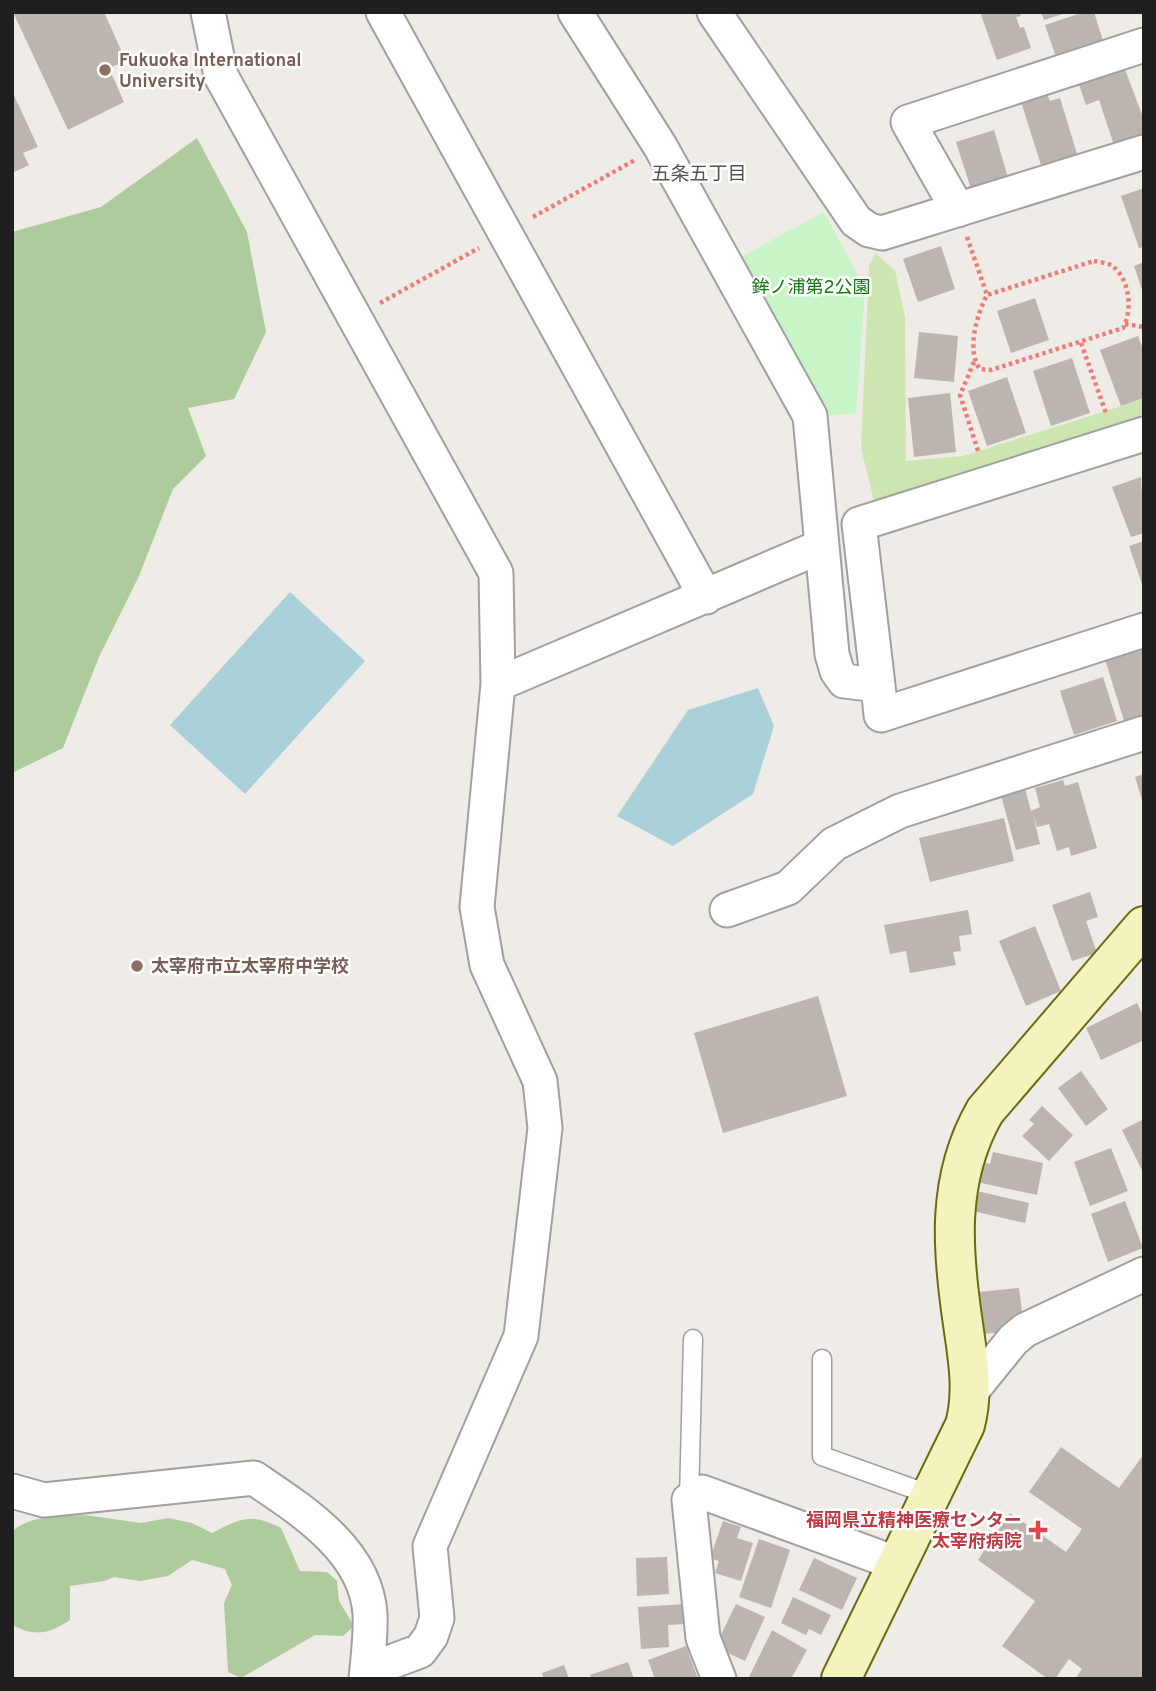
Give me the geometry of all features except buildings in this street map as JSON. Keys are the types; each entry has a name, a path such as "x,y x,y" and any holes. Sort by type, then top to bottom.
{"street":[{"path":"12,1491 44,1500 254,1478 321,1529 354,1566 365,1589 370,1613 366,1675 421,1651 431,1636 437,1618 430,1546 521,1336 545,1128 540,1081 487,965 477,907 498,684 496,573 221,76 208,12"},
{"path":"383,12 706,597"},
{"path":"575,12 660,146 806,407 810,416 820,547 832,654 837,671 844,681 878,685"},
{"path":"714,12 856,221 869,230 882,233 1144,152"},
{"path":"958,210 908,122 1144,45"},
{"path":"1130,439 859,524 881,715 1144,630"},
{"path":"498,684 820,547"},
{"path":"727,910 788,888 834,844 900,811 1144,733"},
{"path":"842,1679 965,1425 971,1392 955,1269 953,1215 957,1184 972,1133 985,1111 1144,926"},
{"path":"971,1392 1013,1340 1025,1330 1144,1274"},
{"path":"719,1679 703,1637 689,1500 702,1492 898,1564"}],"lane":[{"path":"689,1500 694,1339"},
{"path":"822,1359 821,1457 931,1496"}],"path":[{"path":"958,210 988,295 976,331 974,362 960,396 990,484"},
{"path":"974,362 980,369 991,370 1123,328 1130,303 1121,277 1110,265 1094,261 988,295"},
{"path":"1125,324 1144,327"},
{"path":"1081,343 1130,439"}],"green space":[{"path":"197,138 247,232 266,332 234,399 188,408 206,456 173,489 139,576 99,657 63,748 12,773 12,232 101,207"},
{"name":"鉾ノ浦第2公園","path":"824,212 865,289 856,413 829,416 741,257"},
{"path":"876,253 895,271 905,317 906,461 963,456 1144,399 1144,418 874,501 861,448 869,266"},
{"path":"85,1515 141,1523 168,1518 192,1523 212,1533 246,1519 271,1523 281,1528 300,1571 327,1572 337,1581 339,1601 354,1626 343,1636 315,1635 241,1678 228,1672 224,1603 232,1585 225,1569 192,1560 168,1576 140,1581 114,1577 70,1586 70,1620 48,1631 28,1631 12,1625 12,1532 36,1519"}],"water":[{"path":"290,592 365,661 245,794 170,725"},
{"path":"758,688 774,726 753,794 673,846 617,816 688,710"}],"place":[{"name":"Fukuoka International University","path":"105,70"},
{"name":"太宰府市立太宰府中学校","path":"137,966"},
{"name":"福岡県立精神医療センター 太宰府病院","path":"1038,1530"}],"district":[{"name":"五条五丁目","path":"699,173"}]}
